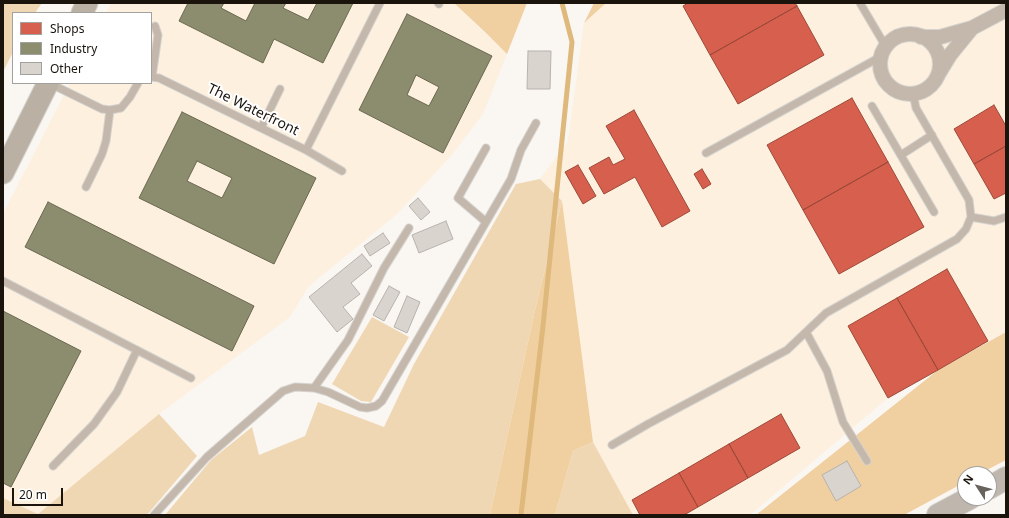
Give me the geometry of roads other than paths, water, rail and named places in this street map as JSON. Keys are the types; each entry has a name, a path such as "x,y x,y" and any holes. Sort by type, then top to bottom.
{"highway":[{"path":"997,483 1006,478"},
{"path":"938,515 957,505"}],"main road":[{"path":"82,12 87,3"},
{"path":"3,173 48,84"}],"street":[{"path":"972,28 950,55 933,83 928,88 913,94 903,93 894,90 882,75 880,65 884,51 893,40 902,36 912,35 921,37 940,37 972,28 1006,10"},
{"path":"921,37 936,49 940,67 937,76"}],"lane":[{"path":"306,150 380,3"},
{"path":"706,153 884,51 860,3"},
{"path":"152,77 158,36 155,26"},
{"name":"The Waterfront","path":"152,77 159,78 306,150 342,170"},
{"path":"50,84 102,109 110,110 121,108 130,97 137,84"},
{"path":"261,128 280,89"},
{"path":"612,445 648,424 787,350 826,313 958,239 966,229 971,217 969,200 916,108 913,94"},
{"path":"872,106 934,212"},
{"path":"86,187 102,154 106,141 110,110"},
{"path":"154,515 207,457 283,391 303,386 314,388 328,392 360,407 367,408 376,406 382,401 511,179 521,150 536,123"},
{"path":"901,155 932,135"},
{"path":"486,148 458,198 486,222"},
{"path":"971,217 981,220 994,221 1006,217"},
{"path":"314,388 348,340 384,268 410,228"},
{"path":"3,281 191,378"},
{"path":"806,332 827,371 843,422 867,461"},
{"path":"53,466 94,424 118,392 138,350"}],"waterway":[{"path":"521,515 543,326 572,42 562,3"}]}
